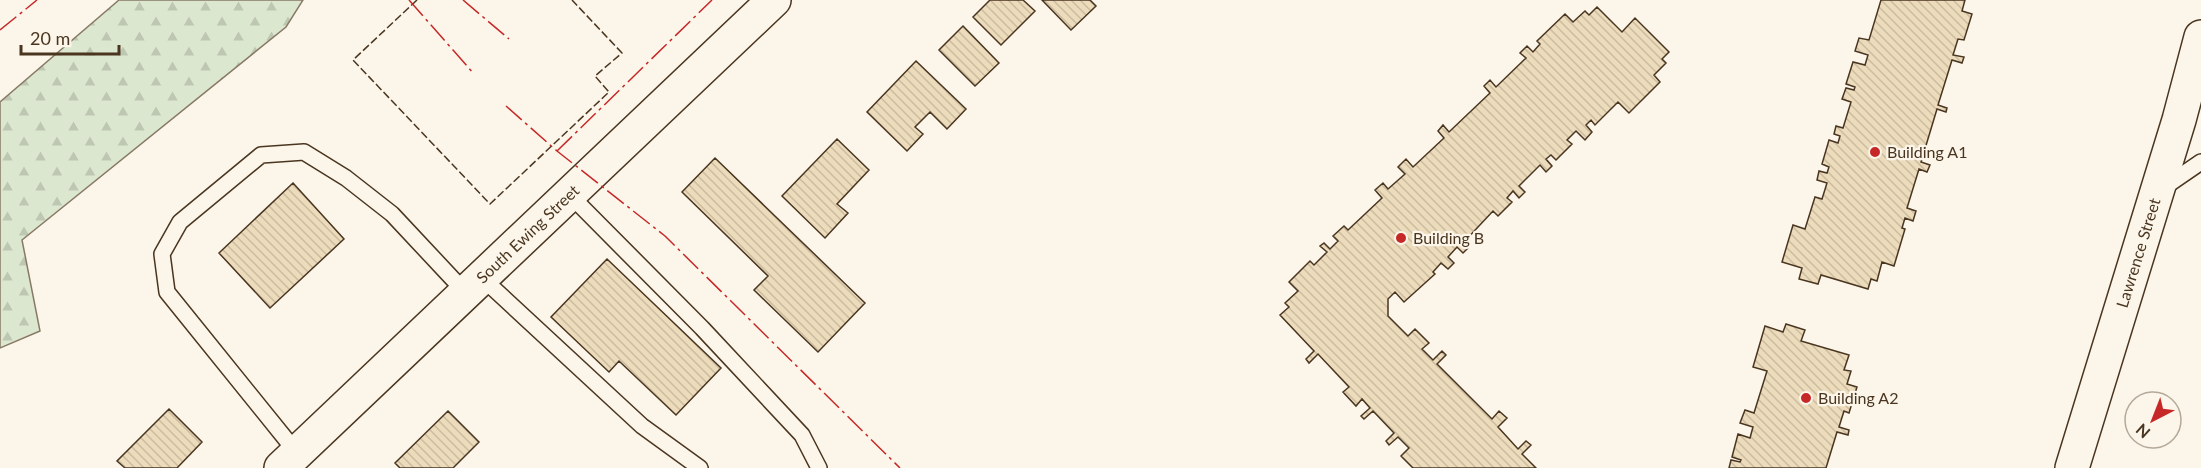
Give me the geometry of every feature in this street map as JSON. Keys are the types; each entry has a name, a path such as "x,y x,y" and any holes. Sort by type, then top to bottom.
{"street":[{"name":"South Ewing Street","path":"289,460 774,0"},
{"name":"Lawrence Street","path":"2072,468 2158,192 2201,37"}],"lane":[{"path":"289,460 167,292 162,254 180,222 261,155 304,152 346,178 392,214 642,426 700,468"},
{"path":"2158,192 2201,162"},
{"path":"569,194 702,328 802,435 819,468"}],"green space":[{"path":"119,0 303,0 286,27 22,240 40,331 0,348 0,102"}],"building":[{"path":"990,0 1023,0 1035,11 1001,45 973,17"},
{"path":"1042,0 1090,0 1096,6 1071,30"},
{"name":"Building A1","path":"1881,0 1965,0 1962,11 1972,14 1964,40 1958,39 1953,55 1964,57 1962,63 1952,60 1938,105 1947,108 1946,112 1937,109 1921,162 1930,165 1927,172 1919,169 1907,208 1916,211 1913,221 1905,218 1902,228 1905,229 1894,266 1882,262 1877,281 1871,279 1868,289 1821,275 1818,284 1799,279 1802,268 1782,262 1793,225 1805,229 1815,197 1822,199 1827,183 1817,180 1819,171 1827,173 1829,167 1822,164 1829,140 1838,143 1840,136 1834,134 1836,126 1843,128 1851,102 1842,99 1846,88 1854,90 1855,87 1846,84 1853,62 1865,65 1868,55 1855,51 1859,38 1869,40"},
{"name":"Building B","path":"1597,7 1622,32 1635,18 1669,52 1662,59 1666,63 1654,75 1660,82 1629,113 1618,102 1595,125 1591,120 1586,125 1592,132 1585,140 1576,131 1567,140 1572,144 1556,160 1551,155 1546,159 1552,166 1546,172 1540,165 1519,186 1525,192 1519,198 1513,191 1507,198 1512,202 1498,216 1493,211 1463,243 1468,248 1463,253 1457,247 1448,257 1454,263 1448,269 1441,263 1433,272 1435,274 1404,302 1395,292 1388,299 1388,316 1408,336 1415,329 1429,343 1422,349 1433,360 1442,351 1446,355 1437,364 1492,419 1499,411 1507,418 1498,427 1518,449 1526,441 1531,445 1522,454 1536,468 1413,468 1401,456 1409,448 1398,437 1389,445 1386,441 1394,433 1373,411 1364,419 1361,416 1370,408 1362,399 1356,406 1343,392 1349,387 1318,354 1309,363 1306,359 1314,351 1280,315 1289,307 1285,303 1298,291 1289,282 1310,261 1314,265 1327,252 1320,246 1324,243 1330,249 1338,241 1333,236 1344,226 1348,230 1382,198 1375,190 1383,183 1388,189 1405,174 1398,167 1406,159 1413,167 1444,138 1438,131 1443,125 1449,132 1490,93 1484,86 1490,80 1496,87 1526,58 1520,53 1527,46 1533,52 1540,44 1537,41 1565,14 1573,22 1585,11 1589,15"},
{"path":"963,26 999,63 975,86 939,50"},
{"path":"916,61 966,109 947,129 930,112 915,127 923,134 907,151 867,112"},
{"path":"837,139 869,170 837,204 848,213 825,238 782,196"},
{"path":"715,158 865,303 818,352 754,290 768,276 682,192"},
{"path":"293,183 344,239 270,308 219,253"},
{"path":"607,259 721,368 676,415 619,361 609,372 551,317"},
{"name":"Building A2","path":"1786,324 1805,330 1801,341 1849,355 1844,370 1851,371 1847,384 1857,387 1849,413 1844,411 1839,427 1849,430 1848,435 1837,432 1826,468 1729,468 1731,460 1740,462 1741,460 1732,457 1738,434 1750,438 1753,427 1740,423 1745,410 1754,413 1767,371 1753,367 1765,326 1783,332"},
{"path":"169,409 202,442 177,468 125,468 117,461"},
{"path":"448,411 479,442 453,468 400,468 395,463"}],"fence":[{"path":"417,0 353,60 490,204 609,92 595,76 622,53 572,0"}],"power":[{"path":"0,30 37,0"},
{"path":"409,0 474,74"},
{"path":"463,0 509,39"},
{"path":"557,151 712,0"},
{"path":"506,106 557,151 665,236 900,468"}],"place":[{"name":"Building A1","path":"1875,152"},
{"name":"Building B","path":"1401,238"},
{"name":"Building A2","path":"1806,398"}]}
